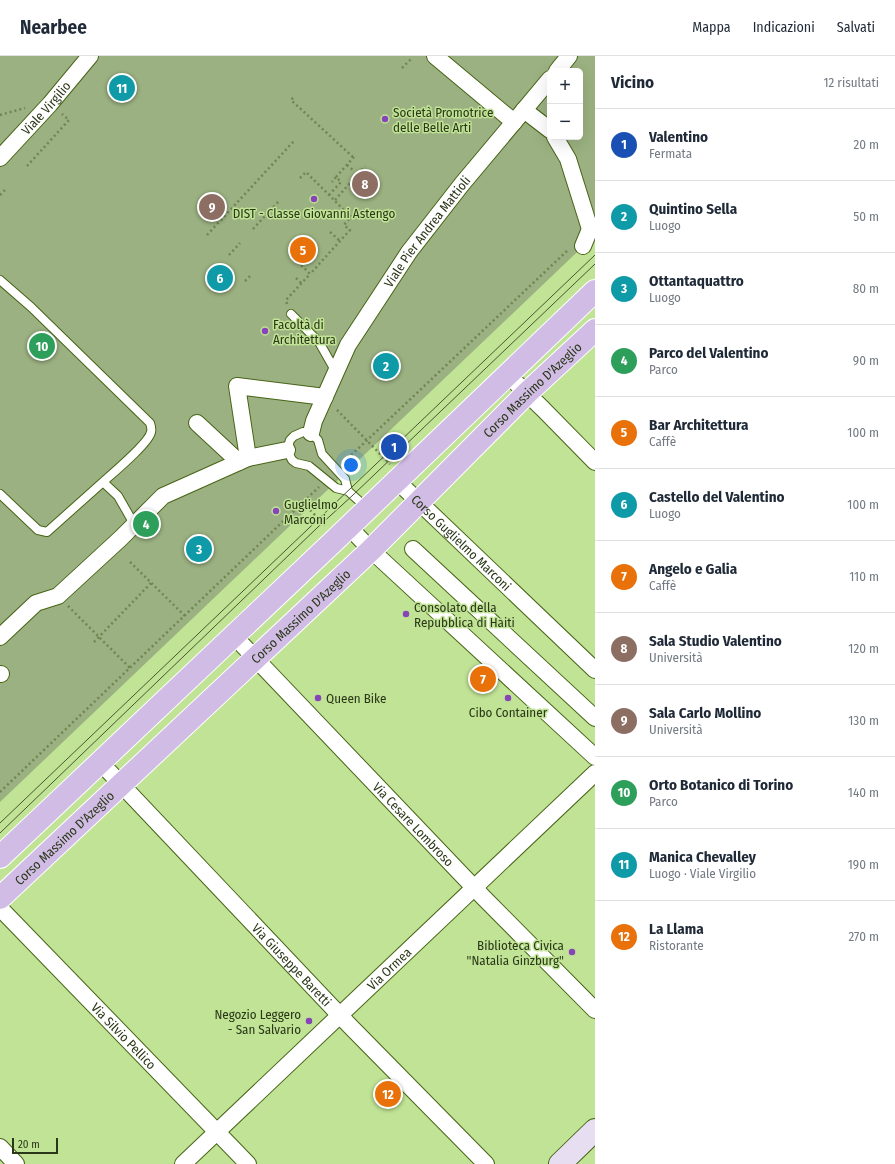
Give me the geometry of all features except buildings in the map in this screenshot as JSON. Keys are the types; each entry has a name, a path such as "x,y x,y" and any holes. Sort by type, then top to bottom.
{"main road":[{"path":"0,856 234,636 595,290"},
{"name":"Corso Massimo D'Azeglio","path":"0,898 120,784 372,550 527,394 595,330"}],"street":[{"name":"Viale Virgilio","path":"0,158 50,104 90,56"},
{"path":"435,56 519,116 547,129"},
{"path":"559,68 569,56"},
{"name":"Viale Pier Andrea Mattioli","path":"311,433 314,421 348,345 409,252 462,184 547,83"},
{"path":"556,140 568,159 590,229 583,246"},
{"path":"508,375 595,462"},
{"path":"243,460 234,383 324,399"},
{"path":"197,423 243,460"},
{"path":"0,637 36,603 58,596 121,538 163,496 243,460 288,450"},
{"name":"Corso Guglielmo Marconi","path":"396,481 595,670"},
{"path":"348,527 595,757"},
{"path":"413,549 595,718"},
{"name":"Via Cesare Lombroso","path":"234,636 474,887 595,1010"},
{"name":"Via Giuseppe Baretti","path":"100,762 340,1015 486,1164"},
{"name":"Via Ormea","path":"183,1164 595,773"},
{"name":"Via Silvio Pellico","path":"0,908 248,1164"},
{"path":"560,1164 595,1130"},
{"path":"0,1148 16,1164"}],"lane":[{"path":"0,280 36,312 150,423 152,431 150,437 127,460 47,532 38,530 0,494"},
{"path":"290,314 319,342 336,372"},
{"path":"348,491 345,479 322,454 318,440 311,433 303,432 294,436 290,440 288,450 292,460 296,463 309,466 336,488 348,491 368,508"},
{"path":"103,482 118,496 134,524"}],"path":[{"path":"402,68 412,58"},
{"path":"293,98 291,100 354,157 332,182"},
{"path":"0,115 27,108"},
{"path":"27,166 69,120"},
{"path":"208,235 294,140"},
{"path":"347,165 354,171"},
{"path":"335,200 365,166"},
{"path":"290,314 286,300 350,230 344,225 351,217 306,172 300,178"},
{"path":"329,195 341,182 336,177"},
{"path":"0,195 6,189"},
{"path":"253,229 258,226 279,201"},
{"path":"337,469 590,229"},
{"path":"330,232 340,241"},
{"path":"229,255 240,243"},
{"path":"301,265 310,274"},
{"path":"245,282 250,276"},
{"path":"296,278 301,283"},
{"path":"337,410 383,457"},
{"path":"0,792 326,480"},
{"path":"130,562 185,616"},
{"path":"94,642 151,583"},
{"path":"58,596 130,668"}],"green space":[{"path":"0,56 595,56 595,235 0,802"}],"tram line":[{"path":"0,823 595,255"},
{"path":"0,833 318,527 595,264"}],"place":[{"name":"Manica Chevalley","path":"122,88"},
{"name":"Società Promotrice delle Belle Arti","path":"385,119"},
{"name":"Sala Studio Valentino","path":"365,184"},
{"name":"DIST - Classe Giovanni Astengo","path":"314,199"},
{"name":"Sala Carlo Mollino","path":"212,207"},
{"name":"Bar Architettura","path":"303,250"},
{"name":"Castello del Valentino","path":"220,278"},
{"name":"Facoltà di Architettura","path":"265,331"},
{"name":"Orto Botanico di Torino","path":"42,346"},
{"name":"Quintino Sella","path":"386,366"},
{"name":"Valentino","path":"394,447"},
{"name":"Guglielmo Marconi","path":"276,511"},
{"name":"Parco del Valentino","path":"146,524"},
{"name":"Ottantaquattro","path":"199,549"},
{"name":"Consolato della Repubblica di Haiti","path":"406,614"},
{"name":"Angelo e Galia","path":"483,679"},
{"name":"Queen Bike","path":"318,698"},
{"name":"Cibo Container","path":"508,698"},
{"name":"Biblioteca Civica \"Natalia Ginzburg\"","path":"572,952"},
{"name":"Negozio Leggero - San Salvario","path":"309,1021"},
{"name":"La Llama","path":"388,1094"}]}
